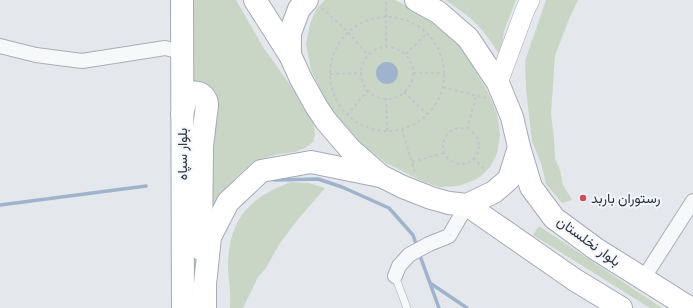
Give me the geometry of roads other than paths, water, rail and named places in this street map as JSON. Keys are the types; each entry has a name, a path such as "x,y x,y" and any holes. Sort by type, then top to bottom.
{"main road":[{"name":"بلوار سپاه","path":"182,0 183,308"},
{"path":"254,0 290,55 301,79 326,121 350,149 381,176 403,187 431,198 449,203 468,205 575,280 621,308"},
{"name":"بلوار نخلستان","path":"416,0 438,12 468,38 495,91 512,117 531,188 554,218 596,249 690,308"},
{"path":"495,91 530,0"},
{"path":"290,55 290,33 299,9 314,3"},
{"path":"182,116 187,98 190,94 195,92 205,96 207,105 202,146 201,250 205,284"},
{"path":"468,205 494,192 509,179 519,147"},
{"path":"205,308 205,284 210,237 228,202 261,171 311,162 381,176"}],"street":[{"path":"0,46 36,54 82,60 165,48 182,52"},
{"path":"643,279 693,202"},
{"path":"395,276 399,266 409,255 449,236 468,205"}],"lane":[{"path":"395,276 407,308"}],"water":[{"path":"387,62 395,65 398,73 395,81 387,84 379,81 376,73 379,65"}],"waterway":[{"path":"274,180 318,179 342,187 389,208 413,235 417,247"},
{"path":"0,205 146,186"},
{"path":"419,253 439,308"},
{"path":"430,283 467,308"}],"place":[{"name":"رستوران باربد","path":"583,198"}]}
